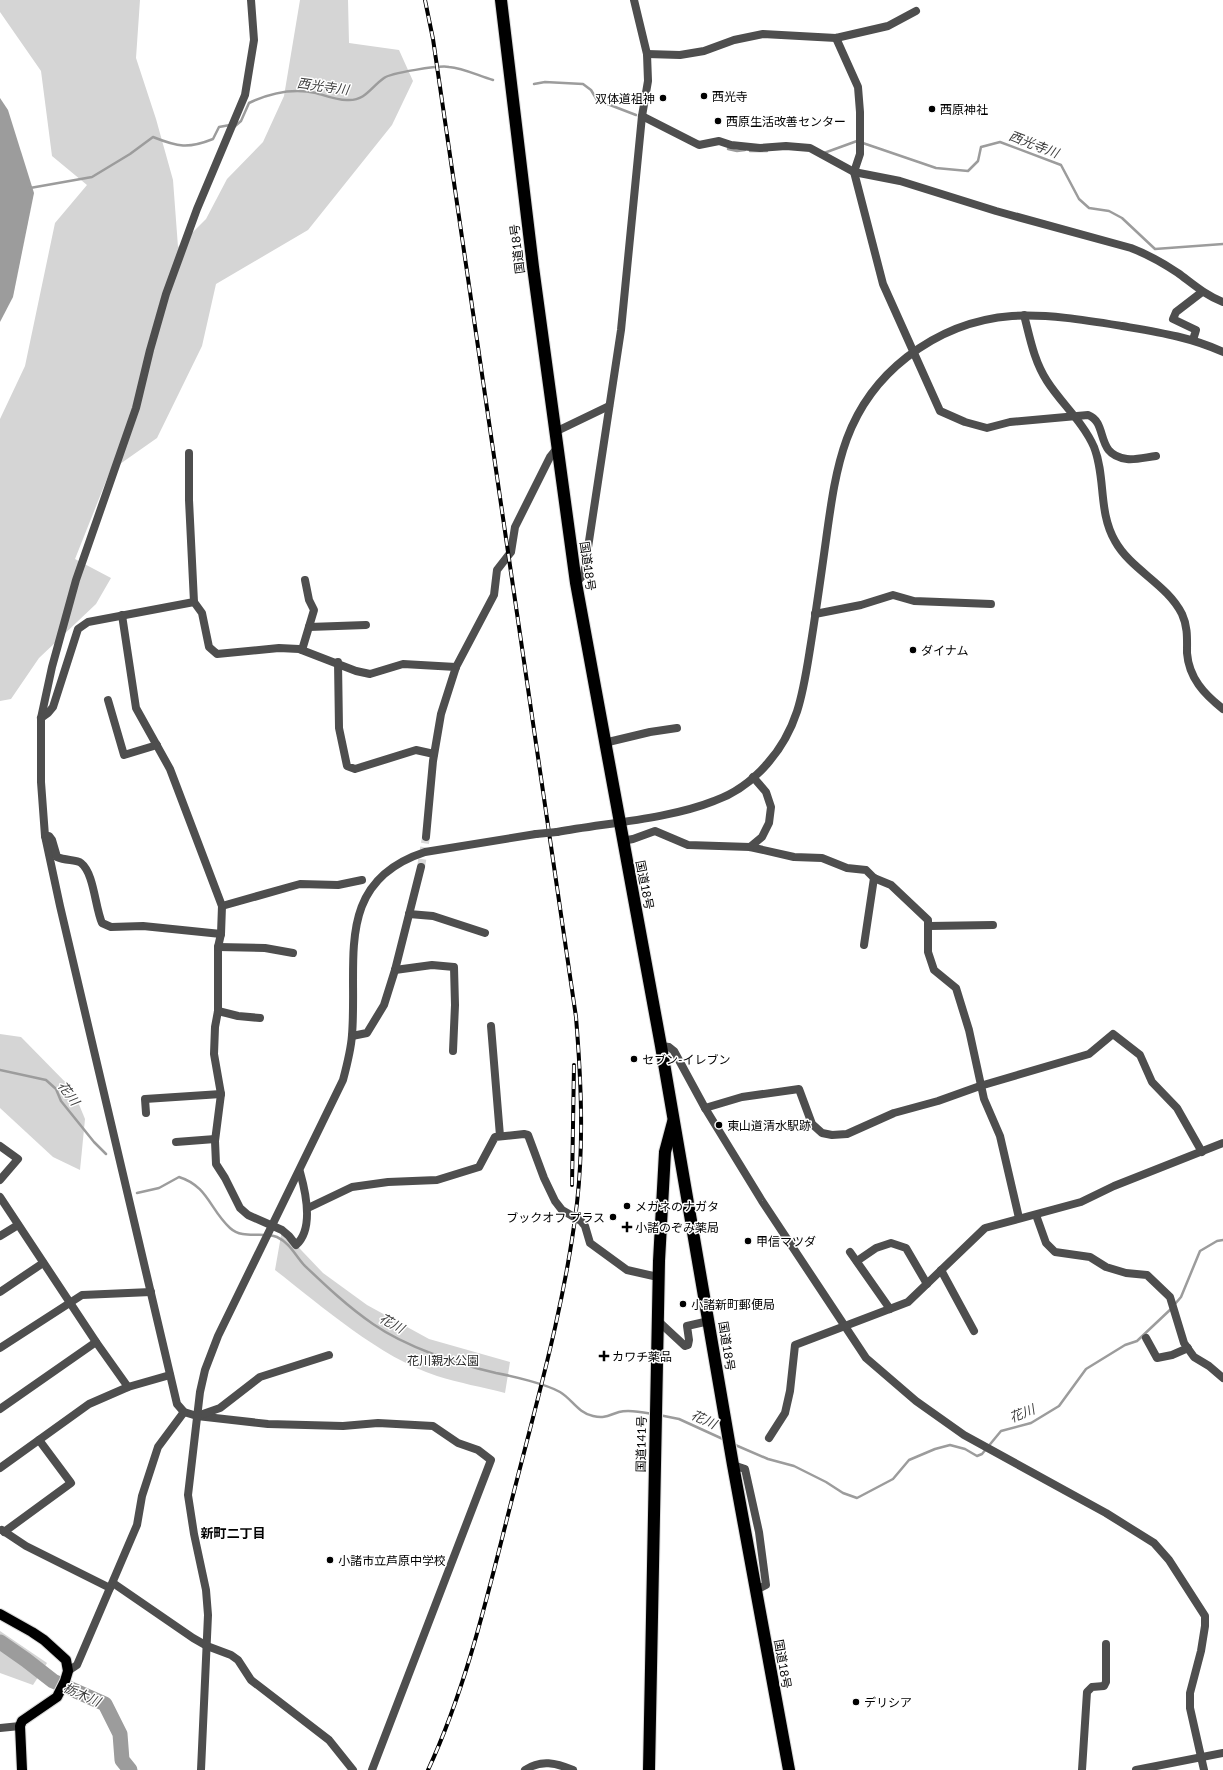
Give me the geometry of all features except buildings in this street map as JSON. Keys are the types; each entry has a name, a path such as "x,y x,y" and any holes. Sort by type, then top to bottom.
{"highway":[{"name":"国道18号","path":"501,0 533,267 576,583 604,743 661,1046 733,1465 789,1770"},
{"name":"国道141号","path":"649,1770 658,1276 666,1143 673,1120"},
{"path":"664,1169 674,1168 683,1171"}],"main road":[{"path":"0,1614 44,1640 66,1660 68,1671 57,1697 30,1714 20,1726 22,1770"}],"street":[{"path":"250,0 254,40 252,63 245,95 197,209 166,294 150,350 136,408 72,595 52,667 41,718 41,782 45,836 99,1074 177,1404 184,1412 197,1416 268,1424 343,1426 378,1423 433,1426 458,1443 478,1450 491,1460 372,1770"},
{"path":"576,583 584,574 622,330 642,116 648,81 647,54 634,0"},
{"path":"647,54 680,55 704,51 734,40 763,34 836,38 888,26 916,11"},
{"path":"836,38 858,87 860,112 860,154 854,172 883,284 940,411 947,415 987,428 1010,422 1088,415 1095,419 1106,447 1115,456 1129,459 1156,456"},
{"path":"642,116 699,145 718,141 732,145 760,148 786,146 810,148 854,172 900,181 983,208 1131,248 1147,254 1177,273 1202,292 1223,302"},
{"path":"1193,340 1196,330 1176,322 1173,319 1173,316 1202,292"},
{"path":"1024,315 1032,346 1042,372 1089,438 1096,452 1104,509 1115,541 1132,561 1169,597 1180,610 1187,629 1187,653 1192,676 1202,690 1223,709"},
{"path":"201,1770 207,1646 206,1590 194,1534 188,1494 197,1416 206,1370 218,1336 300,1172 343,1080 352,1036 355,927 360,907 366,895 379,879 398,862 425,852 675,812 713,802 731,793 753,777 767,764 781,746 797,716 802,698 835,480 847,435 876,386 896,366 927,342 956,328 985,320 1024,315 1052,316 1096,321 1164,333 1193,340 1223,352"},
{"path":"555,432 609,406"},
{"path":"426,837 434,754 441,714 456,667 494,595 498,570 511,552 515,527 550,457 558,447"},
{"path":"189,453 189,500 194,602 202,613 210,647 217,654 279,648 302,650 338,662 356,671 370,674 403,664 456,667"},
{"path":"302,650 314,610 309,600 305,580"},
{"path":"815,614 861,605 894,595 914,601 991,604"},
{"path":"41,718 53,707 78,629 88,622 194,602"},
{"path":"122,616 136,708 170,769 222,906 221,934 218,948 218,1011 215,1027 214,1054 221,1094 215,1139 214,1154 216,1164 240,1208 248,1215 271,1229 289,1236 296,1245 302,1240 308,1208 300,1172"},
{"path":"309,627 366,625"},
{"path":"338,662 339,728 347,766 355,769 416,750 434,754"},
{"path":"108,700 124,755 157,745"},
{"path":"604,743 650,732 677,728"},
{"path":"750,847 762,837 769,823 771,807 766,792 753,777"},
{"path":"622,841 633,840 655,831 688,845 750,847 794,857 822,858 847,868 866,870 874,878 891,885 928,920 928,952 934,970 956,988 969,1030 980,1086 1000,1136 1019,1218"},
{"path":"45,836 49,836 52,840 57,857 65,861 73,860 81,863 90,875 97,913 102,923 111,928 143,926 221,934"},
{"path":"352,1036 367,1033 384,1005 395,970 421,866"},
{"path":"864,945 874,878"},
{"path":"222,906 300,884 338,885 362,880"},
{"path":"409,914 433,916 485,932"},
{"path":"929,926 993,925"},
{"path":"218,948 265,948 293,953"},
{"path":"395,970 432,965 454,967 455,1005 453,1051"},
{"path":"218,1011 238,1016 260,1018"},
{"path":"491,1026 500,1136"},
{"path":"705,1108 742,1097 799,1089 812,1124 822,1133 832,1135 847,1134 894,1113 938,1102 980,1086 1089,1054 1113,1034 1140,1055 1152,1082 1172,1101 1184,1118 1202,1152"},
{"path":"661,1046 669,1047 674,1051 705,1108 762,1201 866,1358 916,1401 964,1435 1106,1513 1154,1543 1169,1560 1205,1616 1201,1651 1190,1693 1190,1708 1204,1770"},
{"path":"146,1113 145,1099 221,1094"},
{"path":"308,1208 352,1187 388,1182 437,1180 479,1168 495,1136 528,1135 544,1178 555,1201 562,1210 581,1221 585,1226 590,1243 628,1270 658,1276"},
{"path":"176,1142 215,1139"},
{"path":"769,1438 785,1413 790,1391 795,1345 823,1336 843,1325 908,1302 984,1228 1081,1202 1114,1186 1223,1143"},
{"path":"0,1146 18,1159 0,1180"},
{"path":"0,1197 96,1342 128,1386"},
{"path":"1036,1215 1046,1243 1055,1252 1090,1257 1106,1268 1126,1273 1147,1275 1170,1297 1184,1343 1194,1357 1209,1366 1223,1378"},
{"path":"0,1236 18,1225"},
{"path":"857,1260 876,1248 891,1243 906,1248 927,1284"},
{"path":"850,1252 890,1309"},
{"path":"0,1292 42,1262"},
{"path":"941,1270 974,1331"},
{"path":"0,1348 82,1295 151,1292"},
{"path":"658,1320 685,1346 688,1345 689,1340 687,1326 708,1321"},
{"path":"1146,1338 1157,1358 1172,1355 1188,1348"},
{"path":"0,1408 96,1342"},
{"path":"197,1416 220,1408 260,1377 329,1355"},
{"path":"0,1468 89,1404 128,1386 170,1375"},
{"path":"68,1671 78,1665 137,1525 142,1496 158,1447 184,1412"},
{"path":"39,1440 71,1483 2,1530 48,1558 111,1586 207,1646 231,1655 238,1660 251,1680 330,1740 353,1770"},
{"path":"1082,1770 1087,1692 1092,1687 1104,1686 1106,1682 1106,1644"},
{"path":"0,1728 20,1726"},
{"path":"1136,1770 1223,1753"},
{"path":"525,1770 544,1762 559,1764 573,1770"}],"green space":[{"path":"0,0 140,0 136,58 156,119 173,180 178,247 206,219 227,179 263,142 284,96 300,0 348,0 349,43 399,50 413,81 392,125 308,230 216,284 202,346 157,438 110,471 75,559 111,578 96,604 39,658 11,699 0,701 0,419 25,366 55,223 87,185 52,156 41,71 0,12"},
{"path":"0,1034 21,1037 73,1090 85,1119 80,1170 53,1157 0,1108"},
{"name":"花川親水公園","path":"282,1230 323,1273 367,1305 429,1339 510,1362 505,1393 437,1376 415,1368 394,1357 352,1330 275,1270"},
{"path":"0,1631 47,1663 33,1685 0,1673"}],"shaded area":[{"path":"0,98 8,110 34,193 13,297 0,322"}],"waterway":[{"name":"西光寺川","path":"234,127 241,121 249,103 282,92 299,91 316,93 341,100 355,99 360,98 388,76 436,67 460,69 493,80"},
{"name":"西光寺川","path":"534,84 545,82 583,84 591,90 597,100 636,115"},
{"name":"西光寺川","path":"30,188 92,177 130,154 153,137 176,145 183,146 197,144 213,139 219,127 230,125"},
{"name":"西光寺川","path":"824,153 857,141 936,168 968,171 978,161 981,147 1000,142 1061,165 1079,199 1089,208 1109,211 1122,218 1155,249 1223,244"},
{"name":"西光寺川","path":"728,149 737,151 745,150"},
{"name":"西光寺川","path":"750,151 767,151"},
{"name":"花川","path":"0,1070 46,1080 56,1089 61,1101 94,1142 106,1154"},
{"name":"花川","path":"137,1193 159,1188 179,1177 189,1181 203,1192 223,1221 235,1232 247,1235 271,1235 282,1240 289,1246 304,1265 328,1288 373,1324 401,1340 432,1354 465,1365 529,1381 554,1389 564,1395 583,1412 593,1416 604,1417 627,1411 652,1414"},
{"name":"花川","path":"1175,1304 1181,1297 1200,1251 1217,1241 1223,1240"},
{"name":"花川","path":"733,1444 768,1459 794,1466 826,1482 843,1493 857,1498 893,1479 909,1460 935,1449 950,1445 965,1449 977,1456 982,1454 1001,1431 1031,1423 1059,1406 1086,1369 1125,1345 1137,1341 1172,1308"},
{"name":"花川","path":"659,1415 679,1419 725,1440"},
{"name":"栃木川","path":"0,1642 53,1681 105,1704 120,1734 122,1760 130,1770"}],"tunnel":[{"path":"421,867 426,837"}],"railway":[{"path":"425,0 433,39 576,1017 581,1133 579,1180 572,1241 549,1354 476,1639 454,1706 428,1770"},
{"path":"572,1185 574,1065"}],"place":[{"name":"西光寺","path":"704,96"},
{"name":"双体道祖神","path":"663,98"},
{"name":"西原神社","path":"932,109"},
{"name":"西原生活改善センター","path":"718,121"},
{"name":"ダイナム","path":"913,650"},
{"name":"セブン-イレブン","path":"634,1059"},
{"name":"東山道清水駅跡","path":"719,1125"},
{"name":"メガネのナガタ","path":"627,1206"},
{"name":"ブックオフ プラス","path":"613,1217"},
{"name":"小諸のぞみ薬局","path":"627,1227"},
{"name":"甲信マツダ","path":"748,1241"},
{"name":"小諸新町郵便局","path":"683,1304"},
{"name":"カワチ薬品","path":"604,1356"},
{"name":"小諸市立芦原中学校","path":"330,1560"},
{"name":"デリシア","path":"856,1702"}],"district":[{"name":"新町二丁目","path":"233,1533"}]}
